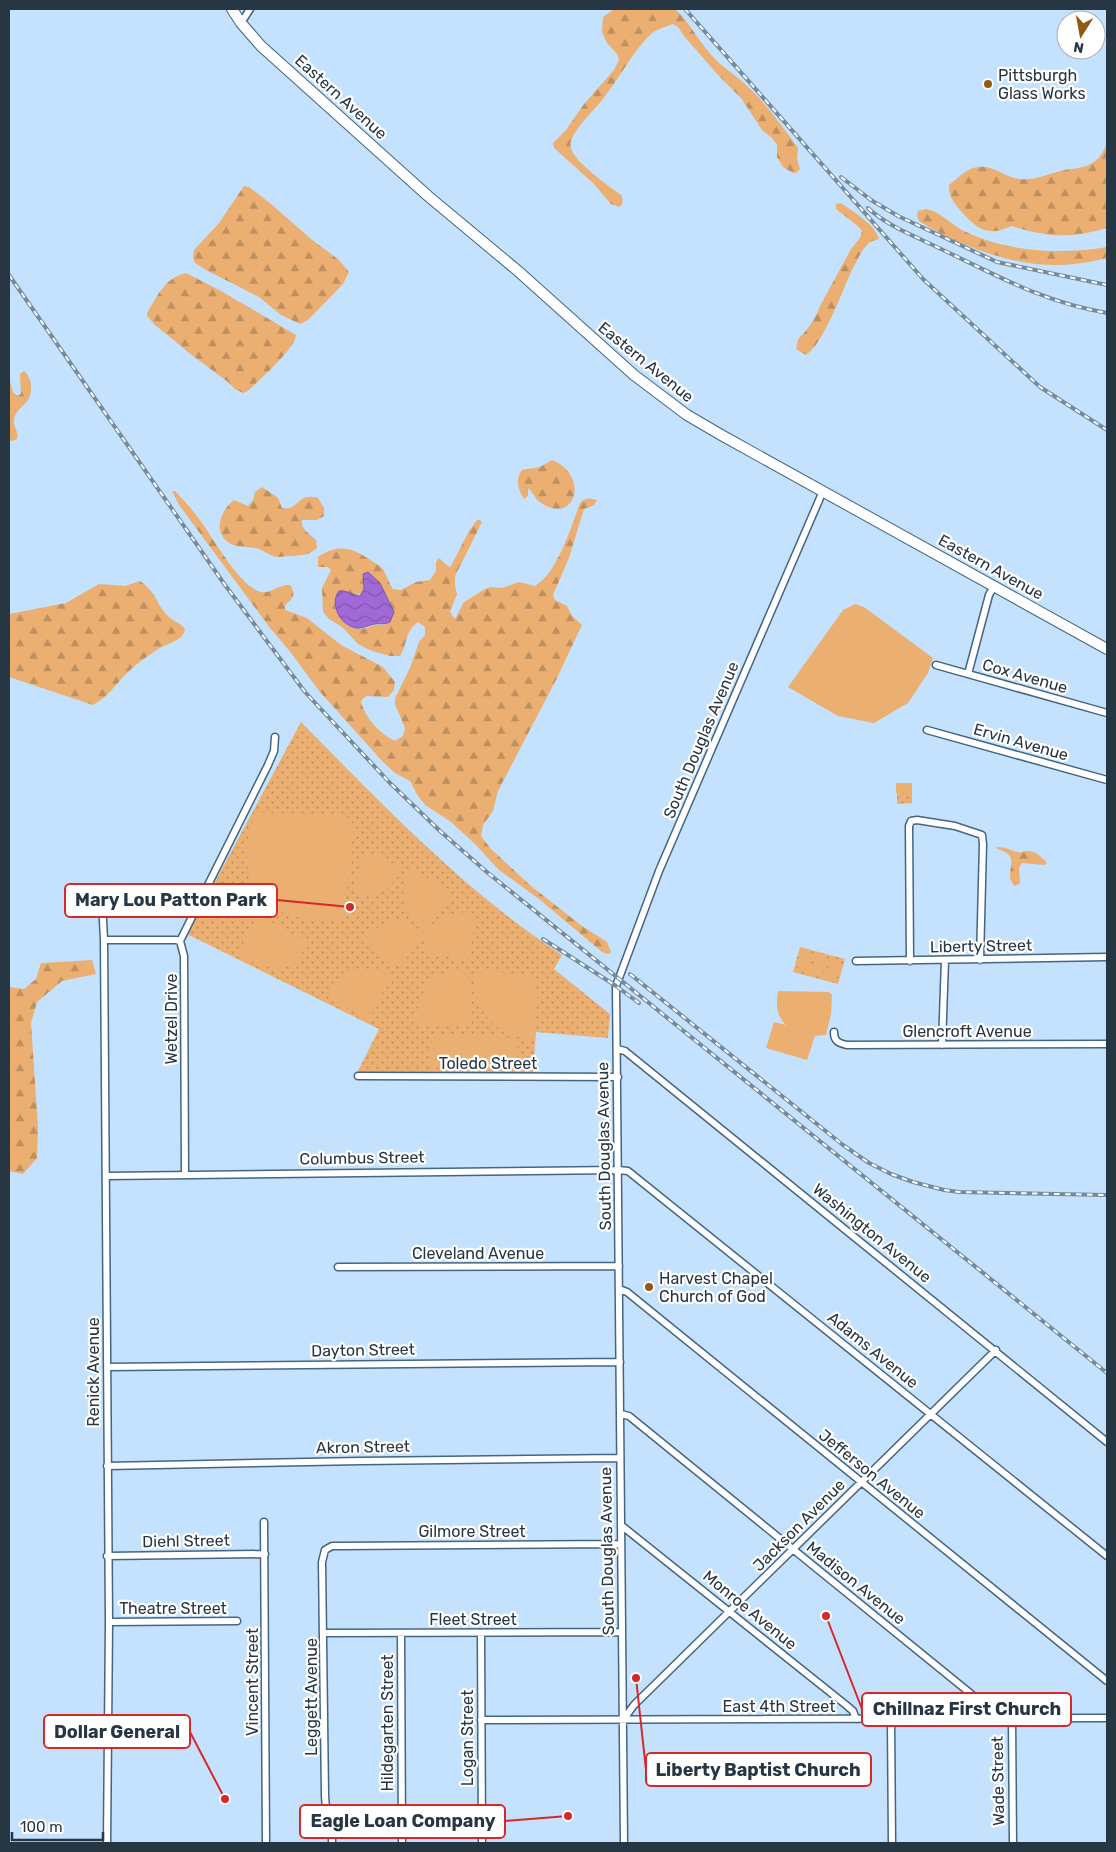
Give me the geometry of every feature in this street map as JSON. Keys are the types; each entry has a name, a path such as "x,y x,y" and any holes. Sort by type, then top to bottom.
{"main road":[{"name":"Eastern Avenue","path":"232,9 241,23 261,46 421,189 518,271 654,391 687,415 1107,649"}],"street":[{"path":"241,23 250,9"},
{"name":"South Douglas Avenue","path":"624,1843 616,986 659,871 823,491"},
{"path":"968,674 989,595 994,586"},
{"name":"Cox Avenue","path":"936,665 1107,713"},
{"name":"Ervin Avenue","path":"927,730 1107,780"},
{"path":"104,940 180,941 268,765 274,751 275,737"},
{"path":"910,961 909,826 911,822 917,820 939,823 980,833 983,844 980,960"},
{"name":"Renick Avenue","path":"102,901 106,1176 107,1843"},
{"name":"Wetzel Drive","path":"180,941 184,956 185,1175"},
{"name":"Liberty Street","path":"856,961 1107,957"},
{"path":"942,1045 945,960"},
{"name":"Glencroft Avenue","path":"834,1032 836,1041 847,1045 1107,1044"},
{"name":"Washington Avenue","path":"617,1049 625,1051 996,1350 1107,1442"},
{"name":"Toledo Street","path":"358,1076 618,1077"},
{"name":"Columbus Street","path":"106,1176 618,1170"},
{"name":"Adams Avenue","path":"618,1170 628,1171 637,1178 1107,1556"},
{"name":"Cleveland Avenue","path":"338,1267 619,1266"},
{"name":"Jefferson Avenue","path":"619,1289 626,1292 1107,1681"},
{"name":"Jackson Avenue","path":"622,1720 634,1705 729,1611 996,1350"},
{"name":"Dayton Street","path":"107,1367 620,1362"},
{"name":"Madison Avenue","path":"621,1414 629,1416 1002,1719"},
{"name":"Akron Street","path":"107,1466 620,1458"},
{"name":"Vincent Street","path":"264,1522 266,1843"},
{"name":"Monroe Avenue","path":"622,1526 846,1704 853,1711 856,1720"},
{"name":"Gilmore Street","path":"325,1550 332,1546 621,1544"},
{"name":"Leggett Avenue","path":"325,1550 322,1562 325,1796 326,1808 332,1824 332,1843"},
{"name":"Diehl Street","path":"107,1556 265,1554"},
{"name":"Theatre Street","path":"108,1622 237,1621"},
{"name":"Fleet Street","path":"324,1633 622,1632"},
{"name":"Hildegarten Street","path":"401,1633 402,1843"},
{"name":"Logan Street","path":"481,1633 482,1843"},
{"name":"East 4th Street","path":"481,1720 1107,1718"},
{"path":"890,1719 892,1843"},
{"name":"Wade Street","path":"1012,1719 1013,1843"}],"green space":[{"path":"614,9 675,9 716,60 753,92 774,115 798,148 797,159 800,169 793,173 783,167 777,157 777,145 772,138 762,130 741,98 718,75 678,27 673,24 652,33 634,54 572,139 571,148 579,160 593,174 621,195 623,202 621,206 611,204 593,183 554,148 553,143 566,130 584,104 614,70 619,60 602,32 603,17"},
{"path":"1107,143 1107,228 1094,232 1070,235 1048,234 1011,226 989,231 971,222 950,195 949,185 970,169 984,167 1019,179 1035,178 1090,164 1100,156"},
{"path":"244,186 249,187 271,204 311,239 339,260 349,272 343,284 308,320 300,324 281,315 259,297 195,263 193,258 194,250 219,223"},
{"path":"841,203 869,224 879,239 870,242 861,252 826,328 813,349 806,355 796,349 798,339 814,320 851,249 860,238 862,231 836,209 836,204"},
{"path":"926,209 937,213 966,232 999,244 1017,248 1054,251 1107,247 1107,258 1058,265 1022,262 1004,258 968,246 919,221 918,211"},
{"path":"186,273 221,291 296,335 290,348 248,391 243,393 235,389 155,325 147,316 147,313 167,283"},
{"path":"24,371 29,377 31,393 15,417 17,439 12,441 9,440 9,378 13,392 17,396 21,394 20,374"},
{"path":"552,460 564,467 571,476 574,486 574,496 570,503 563,508 553,508 541,503 528,488 528,496 524,499 519,488 518,481 522,470 540,467"},
{"path":"262,487 278,498 282,508 292,507 305,498 318,498 324,508 324,516 317,520 302,520 302,526 316,540 317,548 310,553 277,557 259,549 232,545 224,538 221,533 220,521 225,509 234,500 248,506 253,500 255,492"},
{"path":"172,491 175,491 200,520 234,570 250,586 258,591 266,592 281,586 290,585 293,596 285,605 285,610 307,618 341,645 383,667 395,682 394,690 388,697 367,696 361,702 366,714 374,725 395,741 403,736 405,728 395,704 395,698 410,668 419,642 425,635 425,627 418,622 410,630 400,656 390,656 372,651 358,644 342,627 329,619 323,612 322,588 331,570 328,567 318,567 318,557 331,550 338,549 356,552 381,567 393,589 401,590 416,582 430,580 436,571 436,562 439,558 449,567 451,566 469,531 477,520 480,520 482,522 455,576 457,594 450,612 455,619 464,602 485,589 491,587 502,588 519,582 535,586 550,571 557,560 580,503 588,498 597,500 594,505 584,509 569,558 553,595 555,600 567,606 572,616 582,625 557,678 498,791 493,811 483,825 481,836 491,849 531,886 582,926 607,942 611,952 608,954 602,952 539,899 499,870 451,822 425,805 410,781 395,773 383,762 320,692 179,505","holes":["363,574 385,625 356,629 342,619 335,607 345,590 354,595 362,594 364,589"]},
{"path":"140,581 150,590 167,615 185,629 184,633 178,639 158,649 138,663 98,702 93,705 9,677 9,614 66,603 99,584 125,586"},
{"path":"855,604 864,607 933,658 928,673 908,703 874,723 838,716 788,687 843,610"},
{"path":"301,722 393,815 458,875 526,930 562,955 554,969 610,1014 608,1038 536,1032 533,1073 357,1073 379,1029 187,934"},
{"path":"896,783 912,783 912,793 896,793"},
{"path":"897,793 912,793 912,803 897,804"},
{"path":"257,812 343,816 354,825 344,919 301,918 280,911 261,899 250,878 247,859 250,830"},
{"path":"997,847 1018,852 1032,851 1047,863 1045,865 1022,863 1019,868 1020,883 1015,886 1010,878 1010,856"},
{"path":"372,854 404,868 389,887 383,891 370,895 362,894 354,890 363,858"},
{"path":"410,869 448,889 451,896 427,930 420,927 409,915 404,903 405,883"},
{"path":"459,912 477,914 468,960 423,952 424,944 434,925 445,917"},
{"path":"258,917 264,918 310,944 292,965 278,970 236,956"},
{"path":"394,921 408,922 424,933 401,966 395,966 363,942 374,929"},
{"path":"800,947 845,959 838,984 793,972"},
{"path":"802,950 813,953 808,973 797,970"},
{"path":"816,954 827,957 822,977 811,974"},
{"path":"830,958 841,961 836,981 825,978"},
{"path":"92,960 96,974 62,981 37,1002 31,1023 38,1127 37,1158 23,1174 9,1171 9,987 24,989 36,979 41,963"},
{"path":"364,968 362,969 375,969 392,974 369,1020 329,997 335,984 342,976"},
{"path":"457,969 467,969 472,1019 469,1024 416,1024 419,1004 424,991 432,980 437,976"},
{"path":"476,971 516,974 536,981 535,989 538,995 534,1038 508,1034 489,1019 477,997"},
{"path":"778,991 829,992 832,995 831,1014 826,1035 815,1036 807,1060 766,1048 774,1022 786,1025 777,1010"},
{"path":"432,1034 518,1038 516,1071 430,1067"}],"water":[{"path":"368,572 380,583 394,612 390,622 356,628 345,623 341,618 336,608 336,596 339,591 342,591 360,596 364,589 363,574"}],"railway":[{"path":"685,9 923,279 1040,387 1107,430"},
{"path":"841,177 871,200 898,216 997,262 1107,285"},
{"path":"868,208 903,231 1021,287 1062,302 1107,313"},
{"path":"9,275 225,585 305,692 389,782 440,831 488,873 1107,1373"},
{"path":"543,939 639,1003"},
{"path":"630,974 843,1145 869,1163 891,1174 913,1182 959,1192 1107,1195"}],"place":[{"name":"Pittsburgh Glass Works","path":"988,84"},
{"name":"Mary Lou Patton Park","path":"350,907"},
{"name":"Harvest Chapel Church of God","path":"649,1287"},
{"name":"Chillnaz First Church","path":"826,1616"},
{"name":"Liberty Baptist Church","path":"636,1678"},
{"name":"Dollar General","path":"225,1799"},
{"name":"Eagle Loan Company","path":"568,1816"}]}
